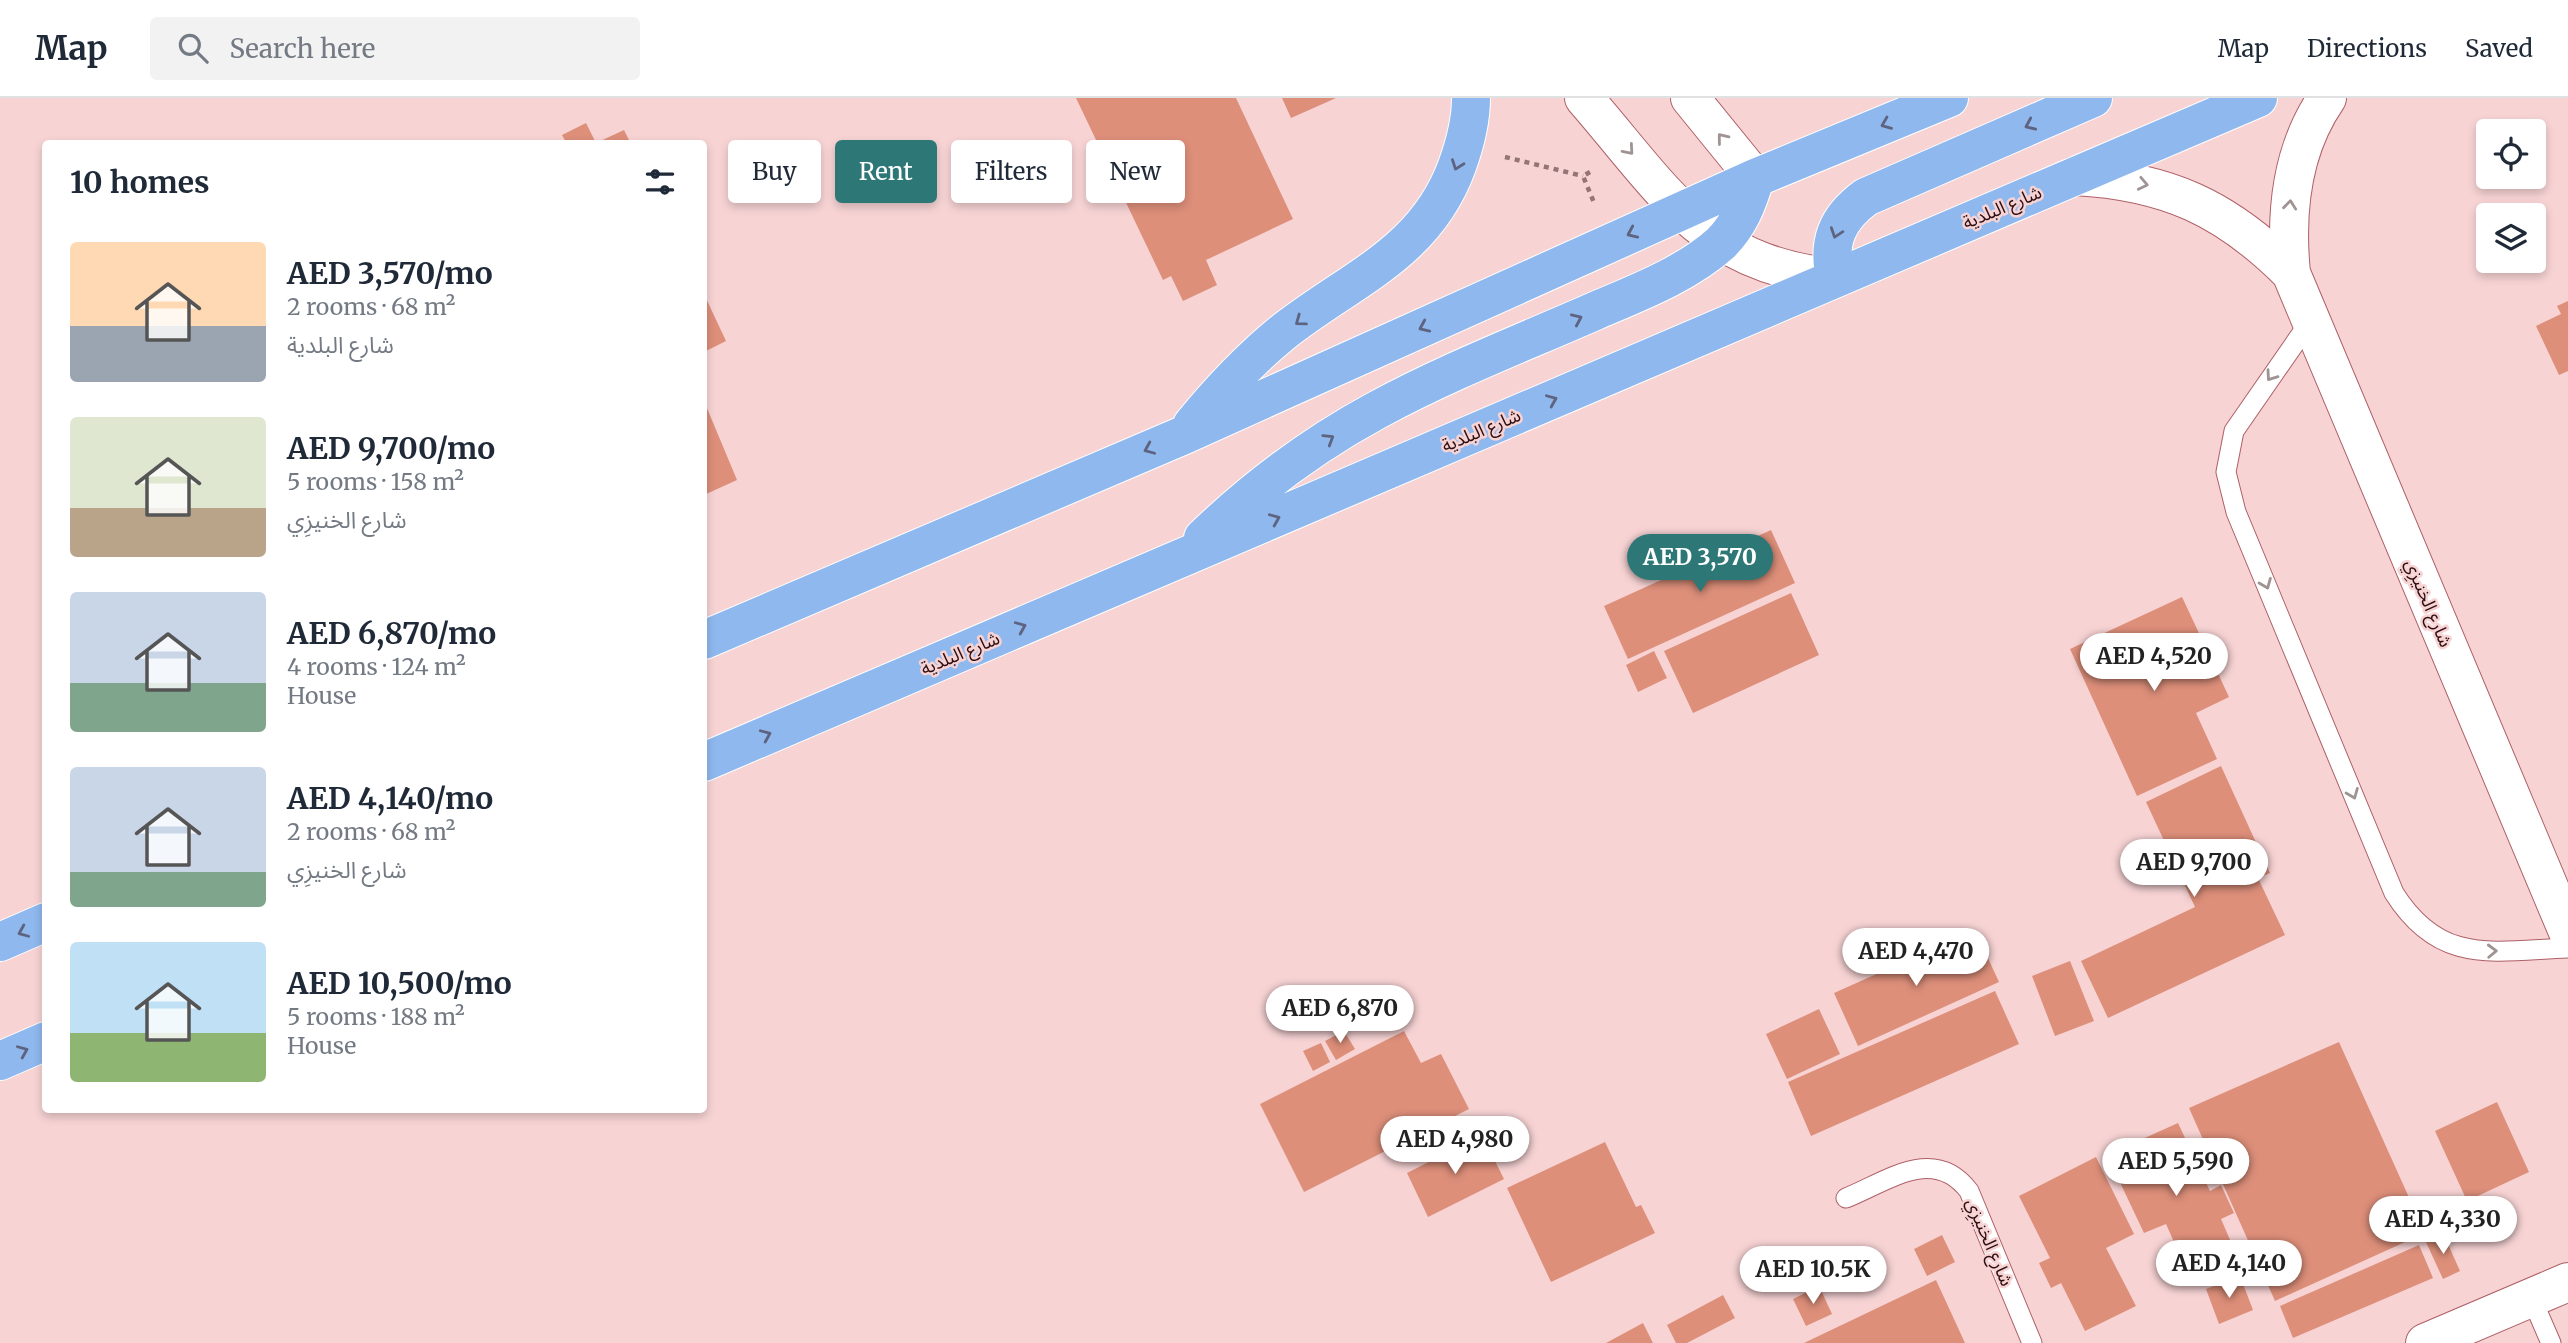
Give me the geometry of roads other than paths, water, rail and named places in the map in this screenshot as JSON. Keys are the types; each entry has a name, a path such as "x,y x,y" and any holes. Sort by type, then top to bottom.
{"main road":[{"path":"1184,435 1214,398 1282,334 1407,245 1431,216 1451,183 1464,147 1471,98"},
{"path":"707,639 1184,435 1755,178 1949,98"},
{"path":"1835,278 1832,250 1839,223 1851,208 1866,197 2093,98"},
{"name":"شارع البلدية","path":"707,761 2258,98"},
{"path":"1181,559 1225,516 1273,478 1376,411 1634,294 1673,274 1720,243 1737,224 1748,202 1755,178"},
{"path":"0,942 42,924"},
{"path":"0,1060 42,1043"}],"street":[{"path":"1584,98 1681,211 1720,243 1756,261 1795,274 1835,278"},
{"path":"1690,98 1755,178"},
{"name":"شارع الخنيزِي","path":"2327,98 2306,137 2295,170 2288,238 2291,273 2568,932"},
{"name":"شارع الخنيزِي","path":"2075,176 2129,181 2193,200 2240,227 2291,273"},
{"path":"2426,1343 2568,1282"}],"lane":[{"path":"2311,320 2234,431 2226,472 2236,512 2394,892 2405,910 2436,937 2475,952 2568,948"},
{"name":"شارع الخنيزِي","path":"1846,1198 1917,1168 1932,1166 1947,1170 1959,1179 1969,1191 2032,1343"},
{"path":"2531,1297 2551,1343"}]}
